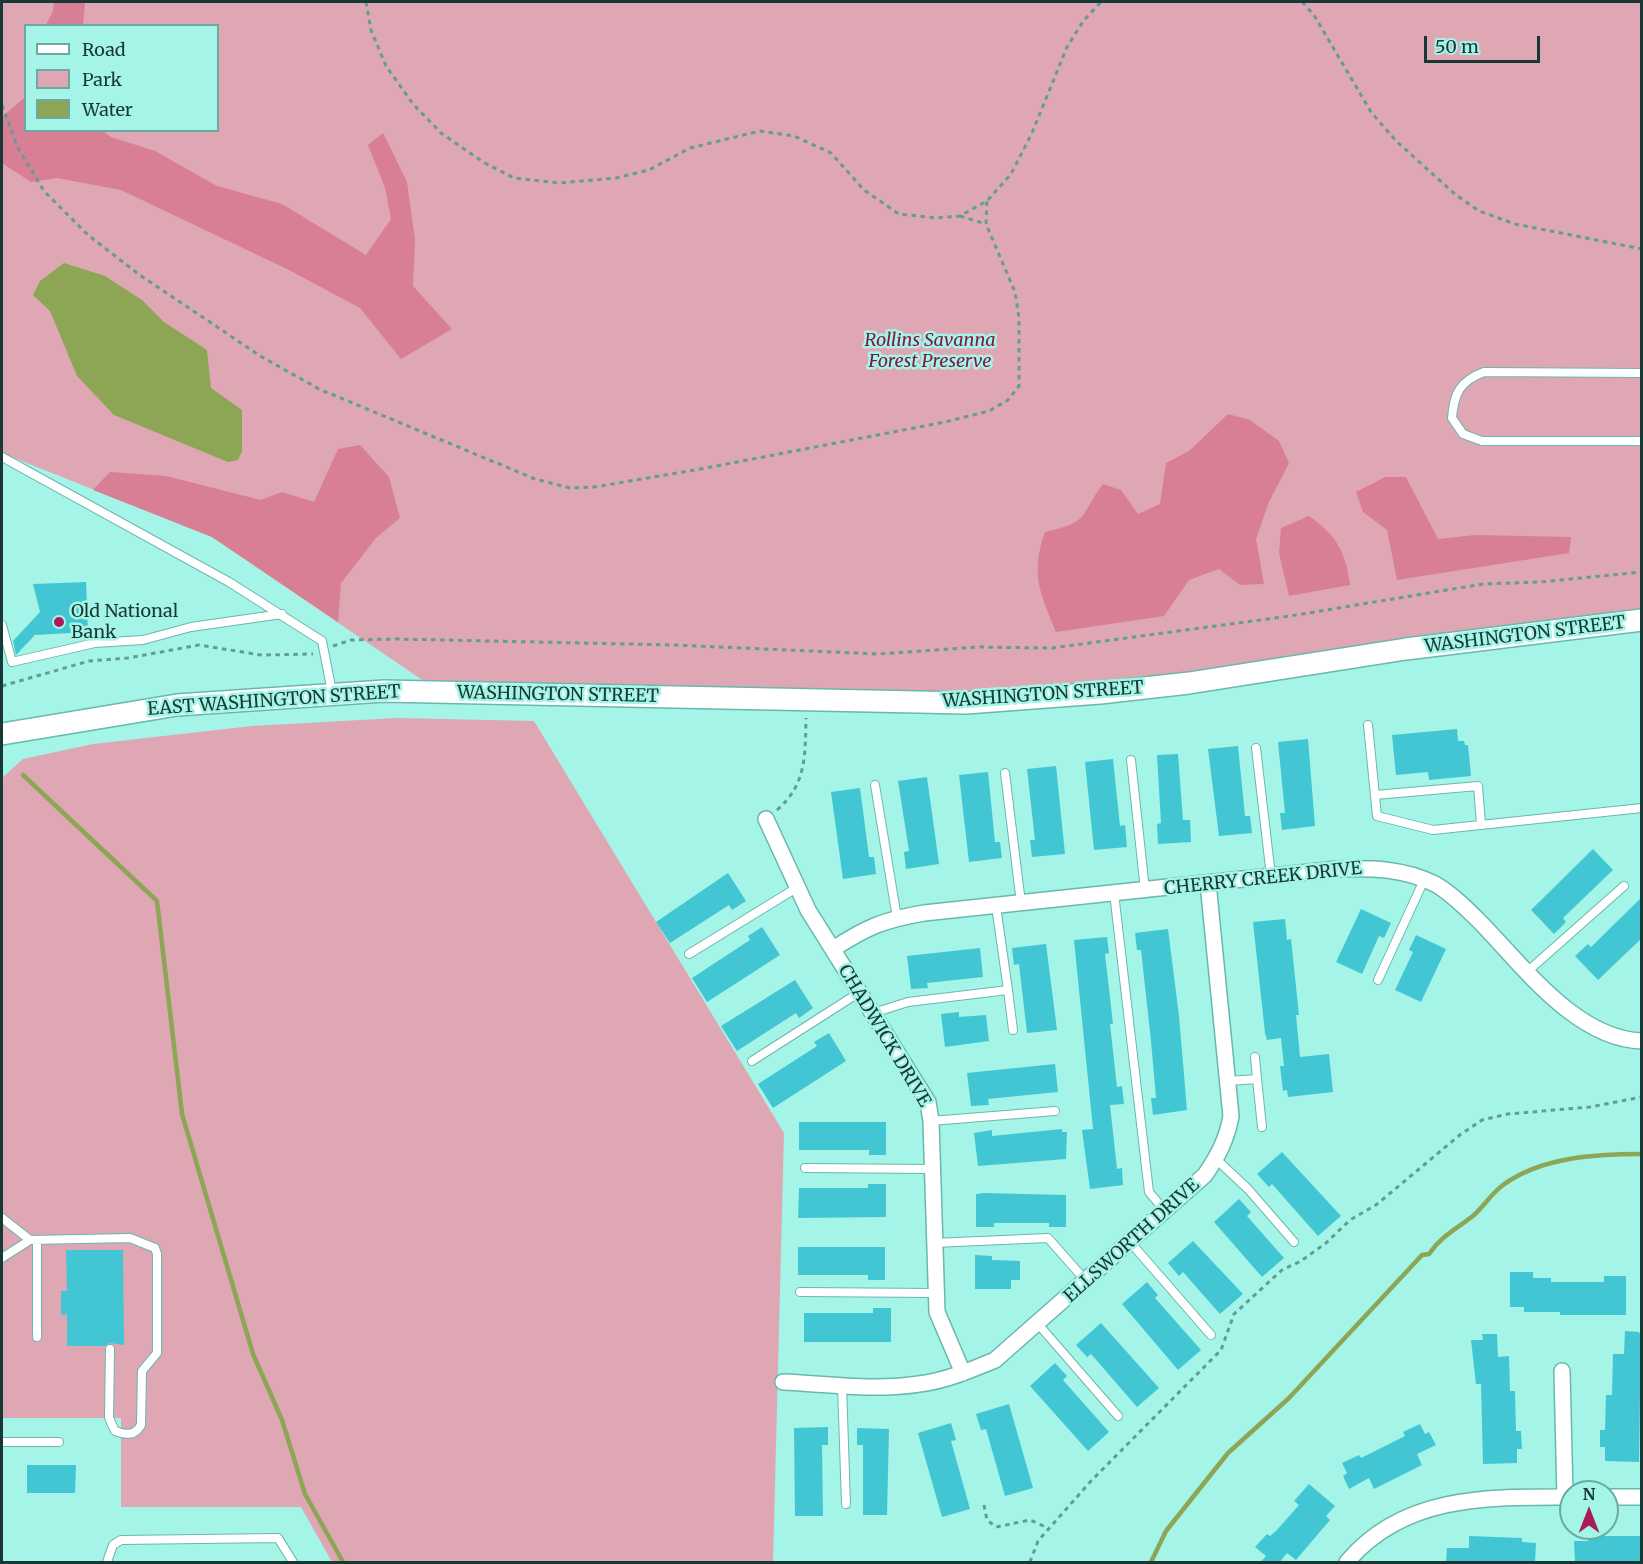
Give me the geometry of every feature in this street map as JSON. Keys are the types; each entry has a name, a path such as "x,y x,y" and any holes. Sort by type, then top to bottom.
{"main road":[{"name":"WASHINGTON STREET","path":"440,692 966,704 1189,683 1406,650 1641,620"},
{"name":"EAST WASHINGTON STREET","path":"2,734 177,705 332,693 440,692"}],"street":[{"name":"CHADWICK DRIVE","path":"766,819 798,887 833,949 928,1102 931,1121 937,1312 963,1373"},
{"name":"CHERRY CREEK DRIVE","path":"833,949 868,927 897,918 1337,869 1379,868 1410,874 1437,885 1465,907 1574,1017 1606,1033 1641,1041"},
{"name":"ELLSWORTH DRIVE","path":"783,1383 920,1384 963,1373 995,1360 1205,1175 1216,1159 1228,1132 1231,1116 1209,883"},
{"path":"1562,1371 1567,1480"},
{"path":"1347,1563 1380,1532 1411,1514 1450,1502 1490,1497 1559,1497"},
{"path":"1619,1497 1641,1497"}],"lane":[{"path":"1641,373 1484,372 1465,381 1459,387 1454,397 1452,418 1463,434 1482,441 1641,441"},
{"path":"2,458 282,614 322,641 332,693"},
{"path":"2,625 12,662 95,643 142,640 191,627 282,614"},
{"path":"1368,725 1377,816 1433,830 1641,808"},
{"path":"1256,748 1271,876"},
{"path":"1131,760 1145,890"},
{"path":"1005,773 1021,903"},
{"path":"875,785 897,918"},
{"path":"1375,795 1478,786 1481,824"},
{"path":"1378,980 1424,880"},
{"path":"1528,971 1624,886"},
{"path":"689,954 798,887"},
{"path":"1114,893 1149,1192 1165,1211"},
{"path":"996,906 1013,1030"},
{"path":"873,1013 908,1002 1008,990"},
{"path":"752,1060 860,992"},
{"path":"1255,1058 1262,1127"},
{"path":"1228,1081 1257,1079"},
{"path":"931,1121 1055,1111"},
{"path":"1216,1159 1294,1242"},
{"path":"805,1168 932,1169"},
{"path":"2,1218 34,1240"},
{"path":"2,1258 34,1240 130,1238 154,1248 157,1254 157,1353 142,1371 141,1425 138,1431 131,1434 115,1431 109,1418 110,1349"},
{"path":"934,1243 1048,1238 1086,1281"},
{"path":"34,1240 37,1338"},
{"path":"1131,1242 1211,1335"},
{"path":"800,1293 935,1293"},
{"path":"1038,1324 1118,1416"},
{"path":"842,1384 846,1504"},
{"path":"2,1442 59,1442"},
{"path":"106,1563 113,1545 121,1540 278,1538 293,1563"}],"path":[{"path":"366,2 371,30 386,66 413,104 441,133 483,162 514,178 559,183 616,178 649,170 690,148 760,131 794,136 831,153 864,190 899,214 936,218 960,216 986,224"},
{"path":"960,216 987,201 1011,174 1032,133 1067,46 1084,20 1101,2"},
{"path":"1302,2 1314,15 1371,112 1396,141 1456,195 1479,211 1515,224 1641,249"},
{"path":"2,105 18,148 44,191 88,235 141,276 217,328 319,389 535,480 570,488 595,487 706,468 945,422 989,411 1008,400 1019,386 1019,318 1015,292 986,224 987,201"},
{"path":"2,686 89,661 128,658 199,645 261,655 310,655 351,640 398,639 674,645 879,654 977,647 1052,648 1290,616 1483,584 1540,582 1641,572"},
{"path":"766,819 789,800 797,788 804,763 806,700"},
{"path":"1030,1563 1038,1541 1049,1528 1091,1481 1221,1350 1234,1314 1282,1270 1301,1261 1326,1243 1350,1220 1376,1204 1461,1134 1482,1120 1508,1114 1590,1107 1641,1097"},
{"path":"984,1505 987,1520 996,1527 1030,1520 1049,1528"}],"green space":[{"name":"Rollins Savanna Forest Preserve","path":"2,2 1641,2 1641,620 1100,693 440,692 212,537 2,453"},
{"path":"397,718 534,721 784,1133 773,1562 332,1562 301,1507 121,1507 121,1418 2,1418 2,778 23,759 93,744 252,726"}],"shaded area":[{"path":"54,2 85,2 83,24 46,24 53,11"},
{"path":"24,98 24,132 104,132 111,137 155,151 217,186 282,204 366,255 391,219 385,188 368,145 383,133 407,182 415,239 413,286 452,329 401,359 360,308 289,270 121,190 57,178 31,182 2,163 2,117"},
{"path":"1228,414 1250,420 1279,441 1289,463 1269,502 1256,539 1264,584 1240,585 1219,569 1189,580 1164,616 1056,632 1045,606 1039,583 1038,560 1045,532 1077,521 1103,484 1121,490 1138,514 1160,504 1166,463 1189,451"},
{"path":"360,445 389,477 400,518 376,538 341,583 338,622 212,537 93,490 110,472 166,476 261,500 282,492 314,502 338,449"},
{"path":"1385,477 1406,477 1438,539 1475,535 1571,537 1569,553 1397,580 1387,530 1363,512 1356,492"},
{"path":"1309,516 1327,531 1338,546 1346,563 1350,585 1289,596 1279,553 1281,528"}],"water":[{"path":"64,263 105,276 142,300 164,322 207,350 211,388 242,410 242,451 238,460 228,462 114,415 77,376 50,311 33,295 40,281"}],"building":[{"name":"Old National Bank","path":"86,582 88,632 35,635 16,655 13,641 40,612 33,584"},
{"path":"1457,729 1458,741 1464,741 1465,745 1468,745 1471,776 1429,780 1428,772 1396,775 1392,735"},
{"path":"1308,739 1315,826 1282,830 1280,813 1285,813 1278,742"},
{"path":"1238,746 1245,816 1250,816 1252,833 1219,836 1208,749"},
{"path":"1178,754 1183,820 1190,820 1191,842 1158,844 1157,824 1161,823 1157,755"},
{"path":"1113,759 1120,826 1125,825 1127,847 1094,850 1085,762"},
{"path":"1056,766 1065,854 1032,857 1030,840 1035,840 1027,769"},
{"path":"988,772 995,842 1000,842 1002,858 969,862 959,775"},
{"path":"927,777 939,864 906,869 904,852 909,851 898,781"},
{"path":"860,788 869,857 874,857 876,874 843,879 831,792"},
{"path":"1593,849 1613,870 1563,918 1566,922 1554,934 1531,910"},
{"path":"728,873 746,901 732,910 729,905 670,943 656,922"},
{"path":"1641,898 1641,939 1598,980 1575,956 1588,944 1591,947"},
{"path":"1361,909 1391,923 1384,938 1379,936 1362,974 1336,962"},
{"path":"1285,919 1287,940 1291,939 1299,1015 1296,1015 1300,1057 1329,1054 1333,1092 1288,1097 1287,1090 1283,1091 1280,1066 1284,1066 1281,1038 1267,1040 1265,1033 1253,922"},
{"path":"762,927 780,955 707,1002 692,978 750,940 748,936"},
{"path":"1168,929 1179,1016 1187,1110 1153,1115 1151,1098 1156,1098 1151,1041 1141,950 1137,950 1135,933"},
{"path":"1416,935 1446,949 1421,1002 1395,990 1413,952 1409,950"},
{"path":"1107,937 1109,953 1105,954 1113,1024 1110,1024 1117,1087 1122,1086 1124,1104 1110,1105 1117,1169 1122,1168 1123,1185 1090,1189 1082,1130 1093,1129 1074,940"},
{"path":"1046,944 1057,1030 1027,1033 1019,964 1014,965 1012,948"},
{"path":"980,948 983,977 927,983 928,988 911,989 907,956"},
{"path":"795,980 813,1008 799,1018 796,1013 737,1051 721,1026"},
{"path":"959,1012 959,1017 986,1015 989,1041 945,1047 941,1014"},
{"path":"829,1033 846,1061 773,1108 758,1084 817,1046 814,1042"},
{"path":"1055,1064 1058,1092 988,1099 989,1105 971,1106 967,1073"},
{"path":"799,1122 886,1122 886,1155 869,1155 869,1150 799,1150"},
{"path":"1062,1129 1062,1132 1067,1132 1066,1159 978,1166 974,1133 992,1130 992,1136"},
{"path":"1282,1152 1341,1216 1318,1236 1272,1184 1269,1187 1257,1174"},
{"path":"868,1184 886,1184 886,1217 798,1218 799,1188 868,1188"},
{"path":"976,1194 1066,1195 1066,1227 1049,1227 1049,1223 994,1223 994,1227 976,1227"},
{"path":"1239,1199 1251,1212 1247,1216 1284,1258 1262,1277 1214,1222"},
{"path":"1193,1241 1243,1294 1220,1314 1183,1272 1179,1276 1168,1263"},
{"path":"798,1247 885,1247 885,1280 868,1280 868,1275 798,1275"},
{"path":"66,1250 123,1250 124,1345 110,1343 105,1346 67,1346 67,1314 61,1315 61,1291 67,1291"},
{"path":"975,1255 992,1256 992,1260 1020,1261 1020,1280 1011,1280 1011,1289 975,1289"},
{"path":"1510,1272 1533,1272 1533,1278 1551,1278 1551,1282 1604,1282 1604,1276 1626,1276 1626,1315 1560,1315 1560,1312 1524,1312 1524,1307 1510,1307"},
{"path":"1147,1282 1158,1295 1155,1298 1201,1350 1178,1370 1122,1304"},
{"path":"873,1308 891,1308 891,1342 804,1342 804,1313 873,1313"},
{"path":"1101,1323 1159,1388 1137,1407 1091,1354 1087,1357 1076,1345"},
{"path":"1625,1331 1639,1332 1641,1337 1639,1462 1605,1461 1605,1447 1600,1447 1600,1430 1605,1430 1606,1395 1612,1395 1613,1354 1624,1354"},
{"path":"1482,1334 1497,1334 1498,1357 1509,1356 1510,1391 1515,1391 1516,1431 1521,1431 1522,1449 1517,1449 1517,1463 1483,1464 1481,1384 1476,1384 1471,1340 1483,1340"},
{"path":"1055,1363 1067,1376 1063,1380 1109,1432 1088,1451 1030,1386"},
{"path":"1009,1404 1033,1488 1005,1496 986,1429 981,1430 976,1414"},
{"path":"951,1423 956,1440 951,1441 970,1509 942,1517 918,1433"},
{"path":"1420,1424 1425,1434 1429,1432 1436,1445 1417,1454 1422,1465 1374,1489 1369,1478 1349,1489 1343,1476 1347,1473 1342,1463 1359,1455 1361,1458 1405,1436 1403,1432"},
{"path":"828,1427 828,1445 822,1445 823,1516 795,1516 794,1428"},
{"path":"857,1428 889,1429 887,1515 863,1515 863,1445 857,1445"},
{"path":"27,1465 76,1465 75,1493 27,1493"},
{"path":"1309,1484 1335,1506 1326,1516 1330,1520 1296,1560 1287,1553 1279,1563 1260,1563 1266,1556 1255,1547 1267,1534 1270,1536 1276,1531 1299,1505 1294,1501"},
{"path":"1469,1536 1522,1538 1522,1542 1536,1543 1535,1563 1446,1562 1447,1548 1469,1548"},
{"path":"1619,1536 1641,1536 1641,1563 1575,1563 1574,1541 1619,1540"}],"waterway":[{"path":"23,775 157,901 182,1114 253,1354 282,1420 305,1494 343,1562"},
{"path":"1151,1562 1166,1531 1228,1453 1289,1398 1422,1255 1429,1254 1444,1237 1474,1215 1499,1188 1534,1168 1552,1163 1588,1156 1642,1154"}],"place":[{"name":"Old National Bank","path":"59,622"}]}
